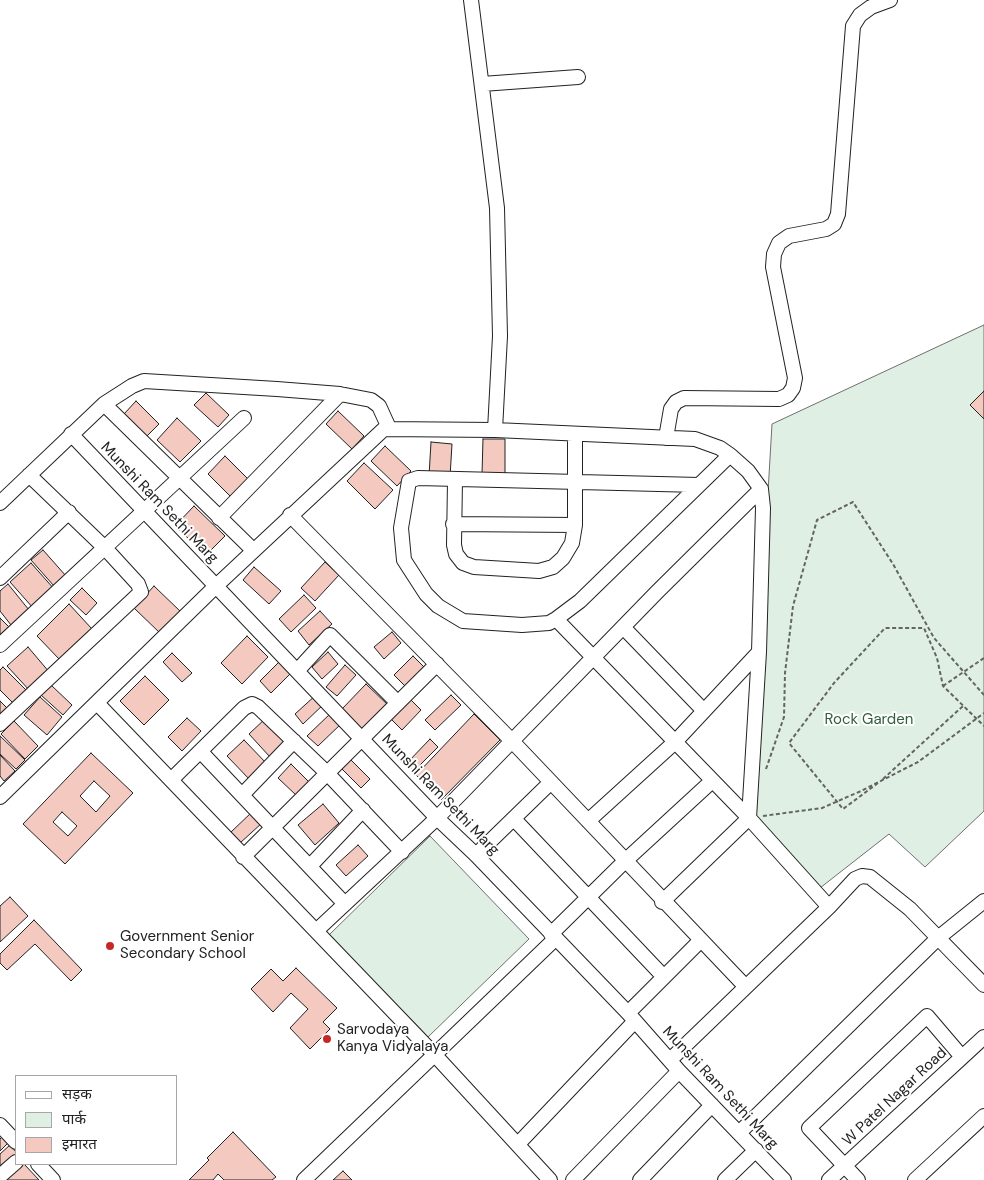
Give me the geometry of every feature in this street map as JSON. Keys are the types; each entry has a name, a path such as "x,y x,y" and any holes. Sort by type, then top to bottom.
{"street":[{"path":"471,0 497,208 500,271 500,336 495,430"},
{"path":"666,438 671,409 676,402 684,398 779,399 788,395 793,388 795,378 773,267 774,254 779,243 789,236 826,229 834,224 838,214 853,26 860,15 870,7 890,0"},
{"path":"482,84 578,77"},
{"path":"0,503 104,404 132,386 149,381 340,394 376,402 389,428"},
{"path":"219,518 340,394"},
{"path":"104,404 253,550"},
{"path":"0,645 244,418"},
{"path":"0,797 253,550 376,435 389,428 495,430 695,439 720,448 730,455 748,471 761,489 763,508 759,652 749,818 662,902"},
{"name":"Munshi Ram Sethi Marg","path":"71,434 363,738 437,818 476,855 632,1017 679,1071 784,1180"},
{"path":"455,480 453,524 455,549 463,563 474,567 539,571 553,566 563,558 572,543 576,526 575,434"},
{"path":"699,485 412,478 407,485 401,528 404,560 426,594 438,606 463,620 522,625 549,623 580,601 730,455"},
{"path":"0,724 141,592 138,584 105,548 29,475"},
{"path":"316,931 437,818 761,489"},
{"path":"0,578 69,512"},
{"path":"290,515 512,741 662,902 745,986"},
{"path":"453,524 576,526"},
{"path":"556,619 749,818 830,907"},
{"path":"624,627 704,711"},
{"path":"298,670 330,635 398,703"},
{"path":"588,821 675,742 759,652"},
{"path":"244,856 437,664"},
{"path":"97,703 434,1054 550,1180"},
{"path":"171,780 248,705 258,707 327,773 402,852"},
{"path":"242,795 294,741"},
{"path":"201,752 311,865 345,904"},
{"path":"304,1180 553,937 588,898 712,781"},
{"path":"476,855 550,783"},
{"path":"311,865 363,810"},
{"path":"514,819 664,977"},
{"path":"670,1060 745,986 830,907 855,879 862,876 870,877 910,909 984,985"},
{"path":"739,1133 938,938 984,901"},
{"path":"518,1144 632,1017 664,977 700,941"},
{"path":"858,1180 843,1167 809,1128 927,1016 962,1057"},
{"name":"W Patel Nagar Road","path":"829,1180 984,1037"},
{"path":"573,1180 679,1071"},
{"path":"640,1180 712,1104"},
{"path":"915,1180 984,1116"},
{"path":"0,1125 15,1141"},
{"path":"724,1180 756,1150"},
{"path":"0,1176 15,1163"},
{"path":"39,1165 53,1180"}],"path":[{"path":"765,772 784,717 785,674 793,606 817,520 853,502 893,564 934,638 984,695"},
{"path":"963,706 878,783 843,809 789,743 834,683 885,628 924,628 937,658 943,686 984,726"},
{"path":"943,686 984,658"},
{"path":"749,818 822,808 861,791 918,762 984,713"}],"green space":[{"name":"Rock Garden","path":"984,325 984,811 925,867 889,834 811,895 749,818 772,424"},
{"path":"430,836 529,939 428,1037 329,935"}],"building":[{"path":"984,391 984,419 970,405"},
{"path":"206,393 229,415 218,427 194,405"},
{"path":"136,401 159,424 147,436 124,414"},
{"path":"338,411 364,436 352,449 326,424"},
{"path":"177,418 201,441 180,462 157,440"},
{"path":"483,439 505,439 505,474 482,474"},
{"path":"431,442 452,444 450,477 429,476"},
{"path":"385,446 411,471 397,486 371,461"},
{"path":"225,456 248,479 231,497 208,474"},
{"path":"364,463 393,490 375,509 347,481"},
{"path":"194,506 225,536 206,555 175,526"},
{"path":"43,550 66,576 54,586 31,560"},
{"path":"325,562 339,575 315,601 301,588"},
{"path":"31,563 55,590 34,609 10,582"},
{"path":"254,567 281,591 269,604 243,580"},
{"path":"8,584 29,610 11,625 0,611 0,591"},
{"path":"154,586 181,612 161,634 134,608"},
{"path":"82,588 97,603 86,615 70,600"},
{"path":"304,595 316,608 291,632 279,619"},
{"path":"69,604 92,629 60,660 37,636"},
{"path":"320,611 332,624 309,645 298,631"},
{"path":"0,618 10,628 0,638"},
{"path":"392,632 401,643 384,659 374,647"},
{"path":"247,636 268,657 242,684 221,663"},
{"path":"28,647 50,673 30,691 7,666"},
{"path":"328,652 338,664 322,679 312,667"},
{"path":"172,653 192,673 182,682 163,662"},
{"path":"413,656 424,667 405,686 394,675"},
{"path":"283,658 294,670 271,693 260,681"},
{"path":"345,665 356,675 337,696 326,687"},
{"path":"3,667 28,692 15,705 0,690 0,670"},
{"path":"145,676 169,700 144,725 120,701"},
{"path":"366,684 389,706 364,732 341,710"},
{"path":"51,685 72,705 63,715 41,695"},
{"path":"317,694 325,703 303,724 295,714"},
{"path":"451,695 461,705 435,730 425,720"},
{"path":"40,697 62,717 47,735 24,715"},
{"path":"410,699 421,710 402,730 391,719"},
{"path":"0,701 9,710 0,718"},
{"path":"332,712 342,723 318,746 307,736"},
{"path":"474,714 500,740 441,800 416,775"},
{"path":"187,718 201,731 182,751 168,737"},
{"path":"266,718 287,741 270,757 249,734"},
{"path":"14,721 38,746 25,759 1,734"},
{"path":"0,736 25,760 16,769 0,754"},
{"path":"430,739 438,747 414,771 407,763"},
{"path":"244,740 268,765 251,781 227,756"},
{"path":"91,753 133,793 65,864 23,824","holes":["94,781 110,796 96,812 80,796","62,812 77,826 68,836 53,822"]},
{"path":"0,755 15,771 4,781 0,776"},
{"path":"348,757 370,779 361,788 339,766"},
{"path":"291,764 310,783 297,796 278,778"},
{"path":"323,804 339,823 315,845 298,825"},
{"path":"252,812 262,823 240,843 231,832"},
{"path":"358,845 368,856 346,876 336,865"},
{"path":"10,897 28,916 0,942 0,906"},
{"path":"34,920 82,970 71,981 35,944 7,970 0,963 0,954"},
{"path":"296,968 337,1008 323,1022 330,1029 310,1049 290,1028 308,1009 291,993 273,1012 251,989 271,969 283,981"},
{"path":"233,1132 276,1177 272,1180 224,1180 218,1174 213,1180 189,1180 209,1160 207,1158"},
{"path":"2,1137 8,1143 0,1151 0,1139"},
{"path":"10,1145 15,1151 15,1160 0,1173 0,1154"},
{"path":"20,1165 25,1165 39,1180 5,1180"},
{"path":"343,1171 352,1180 333,1180"}],"place":[{"name":"Government Senior Secondary School","path":"110,946"},
{"name":"Sarvodaya Kanya Vidyalaya","path":"327,1039"}]}
